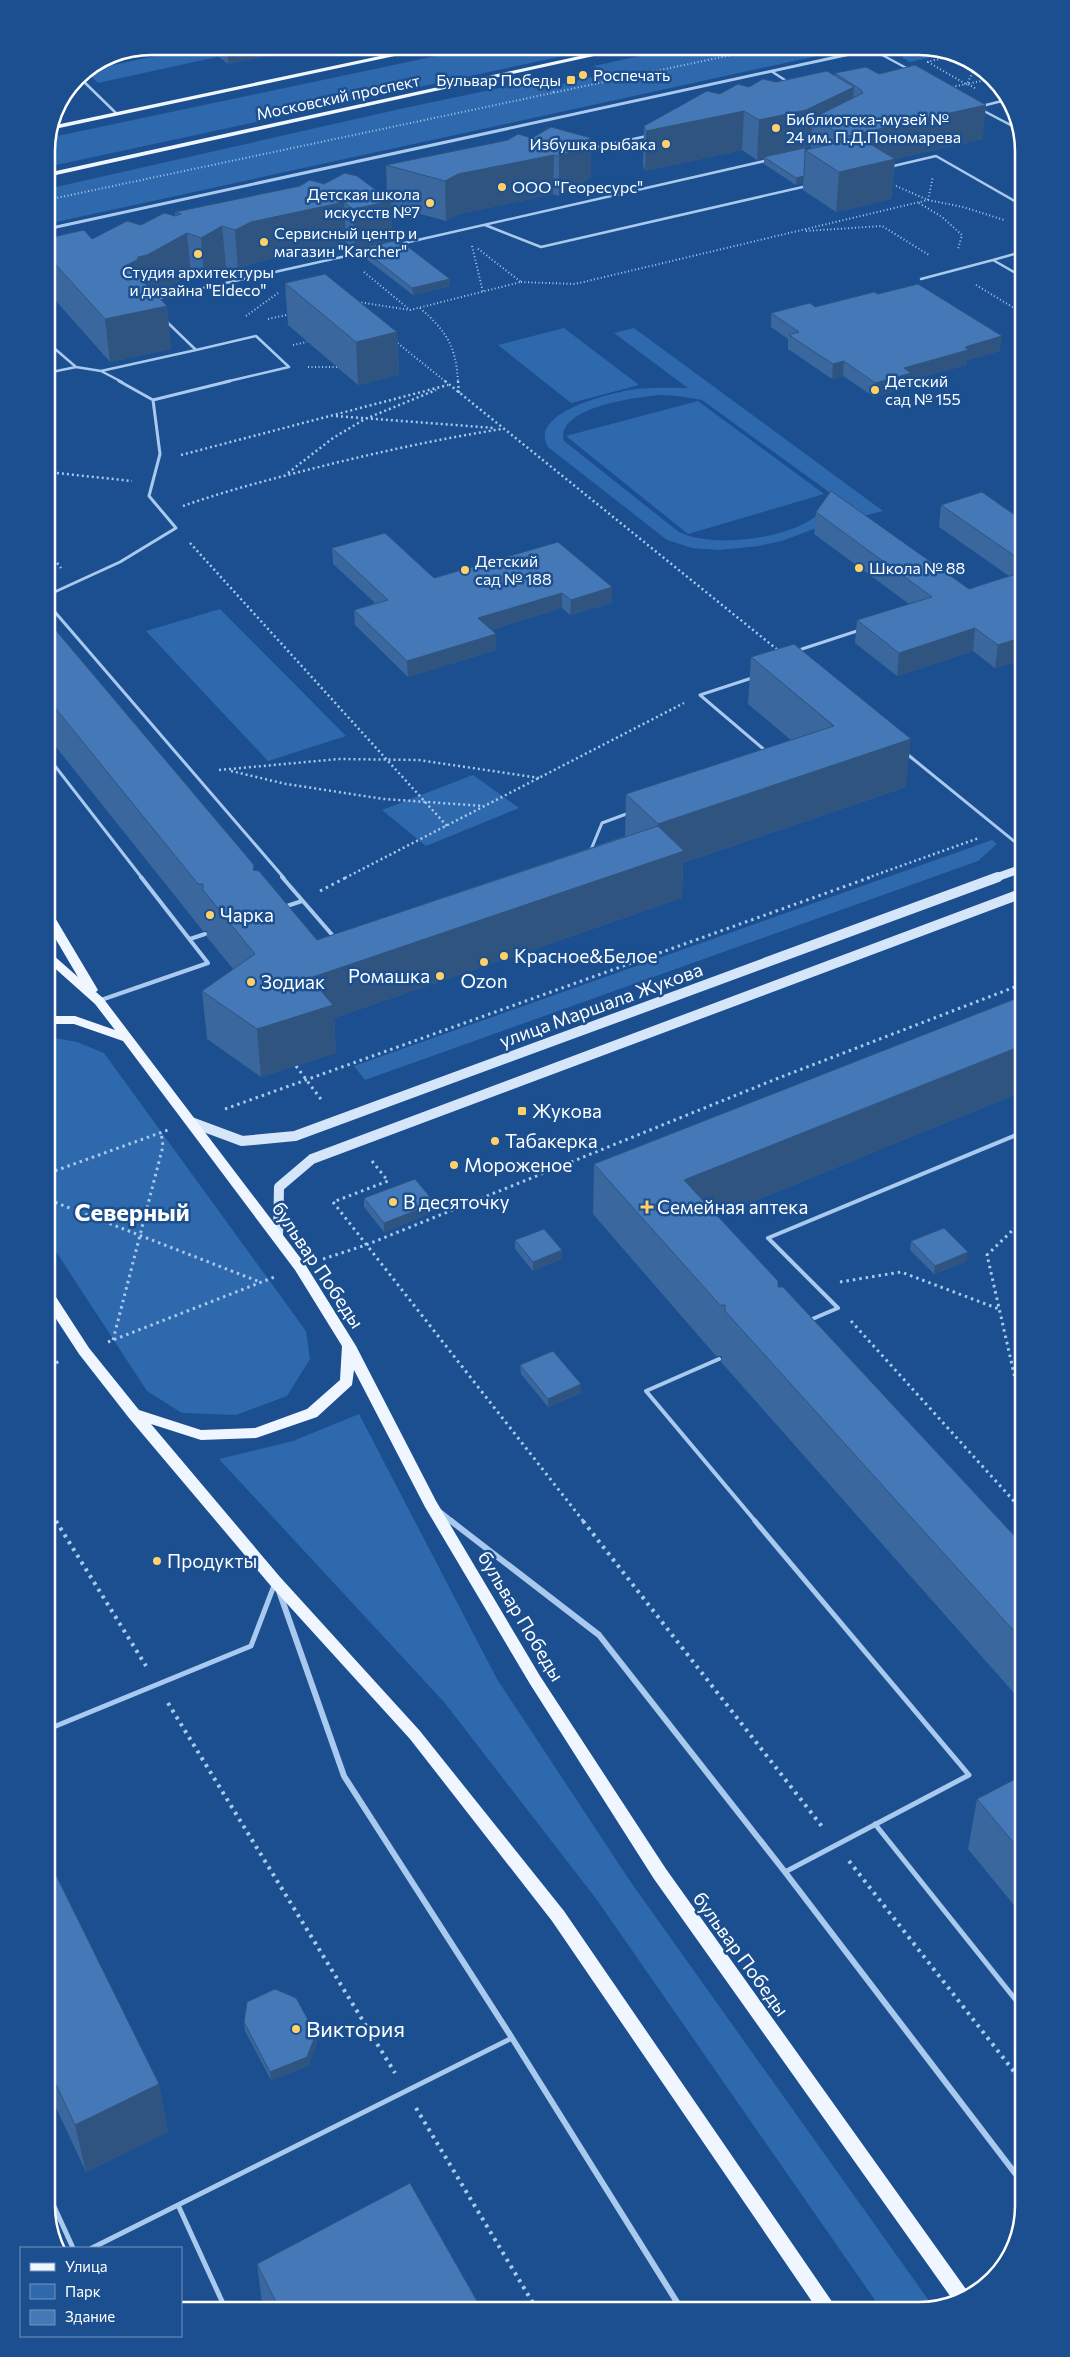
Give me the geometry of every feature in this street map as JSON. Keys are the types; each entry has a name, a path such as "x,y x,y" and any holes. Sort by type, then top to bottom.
{"main road":[{"name":"Московский проспект","path":"58,126 393,55"},
{"name":"Московский проспект","path":"55,173 595,55"},
{"path":"55,928 99,1001"},
{"name":"бульвар Победы","path":"55,962 99,1001 300,1267 349,1346 430,1503 534,1680 660,1874 959,2293"},
{"path":"55,1020 75,1020 128,1039"},
{"path":"55,1305 84,1351 134,1414 276,1581 415,1736 558,1916 823,2302"},
{"path":"134,1414 202,1435 256,1433 312,1413 347,1382 349,1346"}],"street":[{"path":"55,227 849,55"},
{"name":"улица Маршала Жукова","path":"191,1122 242,1141 295,1136 1015,871"},
{"path":"278,1236 279,1187 312,1159 1015,896"},
{"path":"430,1503 599,1635 786,1872 1015,2173"},
{"path":"276,1581 344,1776 512,2038 677,2302"}],"lane":[{"path":"882,55 945,89"},
{"path":"771,71 794,86"},
{"path":"85,82 117,114"},
{"path":"1001,101 978,107 1012,126"},
{"path":"586,150 651,135"},
{"path":"887,167 936,156 1015,201"},
{"path":"398,244 775,159"},
{"path":"484,225 541,247 807,186"},
{"path":"154,299 370,250"},
{"path":"921,279 1015,254"},
{"path":"993,260 1015,273"},
{"path":"164,319 196,350"},
{"path":"101,372 256,336 289,367"},
{"path":"55,349 76,366 101,372 153,400 289,367"},
{"path":"55,371 76,366"},
{"path":"55,592 120,562 176,528 149,496 160,454 153,400"},
{"path":"55,612 337,942"},
{"path":"795,664 802,649 866,628"},
{"path":"700,695 757,676"},
{"path":"700,695 771,755"},
{"path":"902,750 1015,842"},
{"path":"55,766 208,963 99,1001"},
{"path":"588,856 602,822 636,811"},
{"path":"277,909 302,901"},
{"path":"190,939 205,934"},
{"path":"803,1323 838,1308 768,1238 1015,1135"},
{"path":"719,1359 646,1391 969,1775 786,1872"},
{"path":"55,1726 251,1646 276,1581"},
{"path":"875,1824 1015,1999"},
{"path":"94,2247 512,2038"},
{"path":"178,2205 222,2302"},
{"path":"55,2209 73,2247"}],"path":[{"path":"55,198 732,55"},
{"path":"927,62 967,84"},
{"path":"945,89 984,80"},
{"path":"355,302 410,310 521,282 574,284 928,200 963,207 1010,223"},
{"path":"919,203 942,217 962,236 957,252 937,261"},
{"path":"796,232 882,226 1015,309"},
{"path":"484,292 472,244 521,282"},
{"path":"370,268 361,270 410,310"},
{"path":"239,320 278,293"},
{"path":"420,307 442,327 454,346 459,393"},
{"path":"390,336 448,385 795,664"},
{"path":"289,367 337,367"},
{"path":"158,461 448,385"},
{"path":"286,475 334,438 366,419 448,385"},
{"path":"332,415 502,428"},
{"path":"164,513 228,489 429,440 502,428"},
{"path":"55,473 152,483"},
{"path":"176,528 447,826"},
{"path":"302,901 700,695"},
{"path":"192,773 339,759 419,760 540,778"},
{"path":"226,770 286,784 384,799 484,806"},
{"path":"55,1171 1001,830"},
{"path":"55,1363 300,1267 366,1245 776,1080 1015,987"},
{"path":"296,1066 338,1120"},
{"path":"113,1340 163,1146 161,1132"},
{"path":"356,1142 388,1181 333,1202 1015,2073"},
{"path":"55,1202 261,1282"},
{"path":"1015,1228 987,1255 1015,1379"},
{"path":"816,1285 900,1272 999,1309"},
{"path":"838,1308 1015,1502"},
{"path":"55,1519 532,2302"}],"green space":[{"path":"160,55 227,55 98,83 91,76 105,67"},
{"path":"440,55 566,55 55,165 56,136"},
{"path":"644,55 822,55 55,222 55,187 528,82 539,89 606,74 594,66"},
{"path":"903,55 934,56 910,62 903,58"},
{"path":"564,328 639,385 571,403 498,345"},
{"path":"634,328 883,511 819,527 782,541 759,546 719,550 692,548 667,540 548,447 545,435 549,424 559,415 573,407 619,392 637,389 688,388 614,333","holes":["660,395 702,400 829,492 831,497 823,510 807,522 772,535 752,539 731,540 712,540 694,537 679,532 564,441 565,429 572,420 600,406 634,398"]},
{"path":"698,401 824,494 688,534 566,436"},
{"path":"220,609 346,736 268,761 146,631"},
{"path":"473,775 519,808 426,846 382,810"},
{"path":"992,840 997,844 978,861 365,1080 354,1066"},
{"path":"55,1038 77,1042 104,1053 306,1331 310,1359 287,1396 236,1415 182,1413 147,1391 55,1250"},
{"path":"359,1414 497,1679 630,1881 929,2301 876,2302 597,1900 444,1702 219,1459 293,1441"}],"building":[{"path":"915,65 986,105 848,136 852,138 848,139 813,118 863,93 835,73 866,67 879,74"},
{"path":"827,71 854,87 806,110 759,120 744,111 646,131 644,126 707,91 720,94 738,84 749,87 763,79 776,82"},
{"path":"551,127 591,138 573,149 577,150 559,156 554,155 458,174 445,181 386,165 508,140 518,134 532,138"},
{"path":"860,138 895,159 839,172 805,150"},
{"path":"804,148 806,150 804,176 796,178 764,157"},
{"path":"345,173 357,176 391,201 353,209 344,202 251,222 235,230 222,226 201,238 187,233 147,255 138,257 137,260 127,265 167,306 105,319 55,264 55,238 57,236 84,230 92,239 127,221 141,225 164,213 175,216 181,214 175,212 300,186 310,180 324,184"},
{"path":"399,240 450,279 412,288 361,248"},
{"path":"325,274 397,332 356,342 285,283"},
{"path":"918,284 1002,336 965,347 968,350 904,368 911,373 875,383 844,361 833,364 789,335 799,332 771,313 810,303 815,307 874,292 878,294"},
{"path":"831,491 969,589 1015,574 1015,640 998,645 975,628 899,653 857,620 932,597 816,512"},
{"path":"982,492 1015,515 1015,556 941,505"},
{"path":"385,533 434,578 558,542 612,587 571,600 562,593 478,618 496,634 407,661 354,610 388,600 332,548"},
{"path":"55,629 254,865 253,870 259,871 317,940 658,826 684,851 310,978 333,1005 257,1029 202,991 255,954 203,890 203,884 198,884 55,708"},
{"path":"794,644 911,739 658,824 626,794 834,726 751,657"},
{"path":"1015,999 1015,1048 684,1180 778,1281 778,1287 783,1287 1015,1536 1015,1632 725,1311 725,1305 720,1305 594,1164"},
{"path":"415,1179 435,1203 384,1223 364,1198"},
{"path":"944,1228 968,1252 935,1266 911,1241"},
{"path":"544,1229 562,1250 533,1262 515,1240"},
{"path":"553,1351 581,1384 548,1399 520,1365"},
{"path":"1015,1779 1015,1844 977,1799"},
{"path":"55,1873 159,2084 75,2125 55,2082"},
{"path":"275,1989 296,1998 316,2034 307,2057 270,2072 244,2022 247,2002"},
{"path":"410,2183 478,2302 276,2302 257,2264"}],"place":[{"name":"Роспечать","path":"583,75"},
{"name":"Бульвар Победы","path":"571,80"},
{"name":"Библиотека-музей № 24 им. П.Д.Пономарева","path":"776,128"},
{"name":"Избушка рыбака","path":"666,144"},
{"name":"ООО \"Георесурс\"","path":"502,187"},
{"name":"Детская школа искусств №7","path":"430,203"},
{"name":"Сервисный центр и магазин \"Karcher\"","path":"264,242"},
{"name":"Студия архитектуры и дизайна \"Eldeco\"","path":"198,254"},
{"name":"Детский сад № 155","path":"875,390"},
{"name":"Школа № 88","path":"859,568"},
{"name":"Детский сад № 188","path":"465,570"},
{"name":"Чарка","path":"210,915"},
{"name":"Красное&Белое","path":"504,956"},
{"name":"Ozon","path":"484,962"},
{"name":"Ромашка","path":"440,976"},
{"name":"Зодиак","path":"251,982"},
{"name":"Жукова","path":"522,1111"},
{"name":"Табакерка","path":"495,1141"},
{"name":"Мороженое","path":"454,1165"},
{"name":"В десяточку","path":"393,1202"},
{"name":"Семейная аптека","path":"647,1207"},
{"name":"Продукты","path":"157,1561"},
{"name":"Виктория","path":"296,2029"}],"district":[{"name":"Северный","path":"132,1213"}]}
